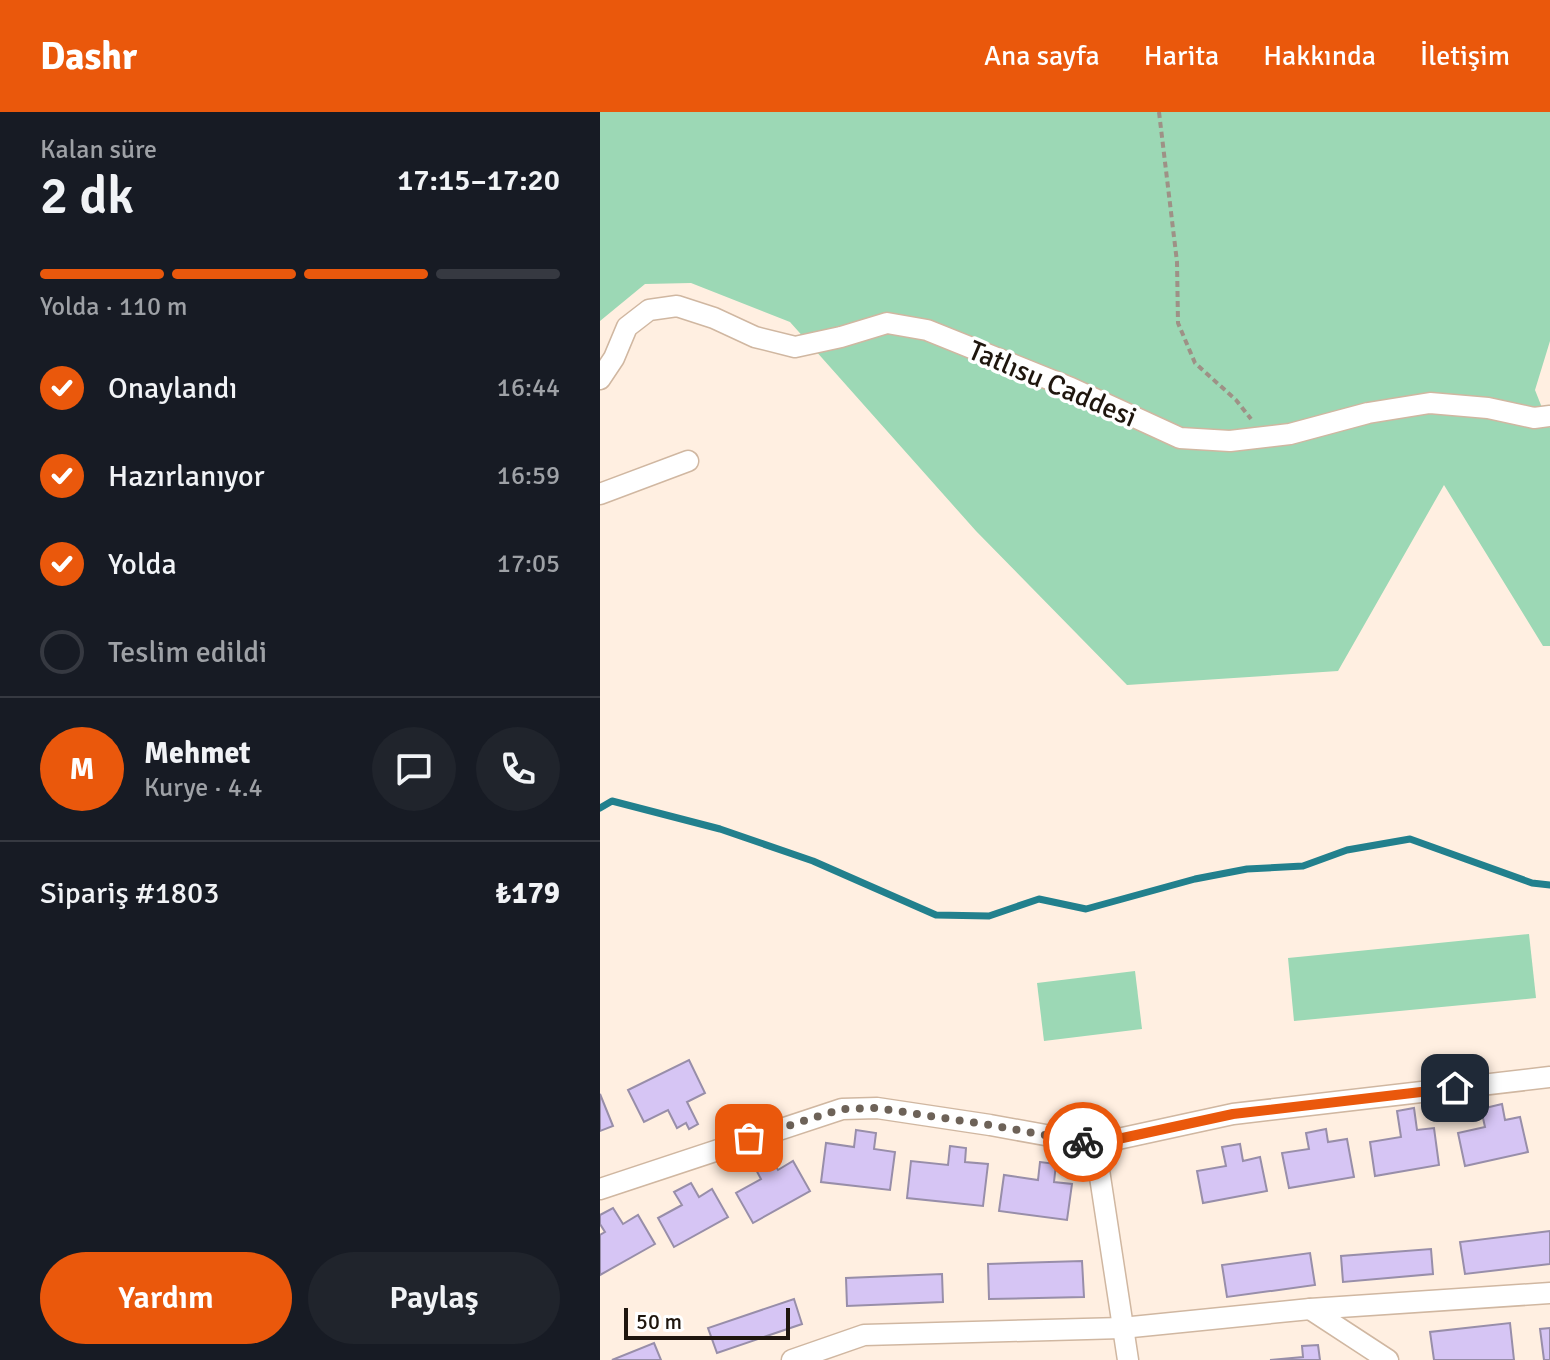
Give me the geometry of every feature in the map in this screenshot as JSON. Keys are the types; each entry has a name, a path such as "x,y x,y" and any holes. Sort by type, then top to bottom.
{"street":[{"name":"Tatlısu Caddesi","path":"600,379 614,358 627,327 649,310 677,306 714,318 755,337 795,347 887,323 927,330 1071,388 1180,438 1230,441 1290,434 1368,413 1430,403 1488,408 1534,418 1550,416"},
{"path":"600,494 688,461"},
{"path":"600,1189 842,1109 877,1108 1095,1144 1233,1114 1550,1077"},
{"path":"1095,1144 1128,1360"},
{"path":"792,1360 864,1335 1122,1328 1310,1309 1550,1293"},
{"path":"1310,1309 1388,1360"}],"path":[{"path":"1159,112 1177,262 1178,323 1195,363 1236,400 1265,437"}],"green space":[{"path":"600,112 1550,112 1550,341 1535,390 1550,428 1550,646 1543,646 1444,485 1338,671 1127,685 976,531 790,322 691,283 645,284 600,321"},
{"path":"1529,934 1536,998 1294,1021 1288,958"},
{"path":"1135,971 1142,1029 1044,1041 1037,983"}],"building":[{"path":"689,1060 705,1093 687,1102 698,1124 689,1129 686,1123 677,1128 668,1110 644,1122 628,1090"},
{"path":"600,1094 613,1126 600,1131"},
{"path":"1502,1104 1505,1120 1520,1117 1528,1152 1465,1166 1458,1133 1485,1127 1481,1109"},
{"path":"1414,1108 1417,1130 1434,1128 1439,1165 1375,1176 1370,1142 1401,1137 1397,1111"},
{"path":"1326,1129 1328,1142 1347,1139 1354,1177 1289,1188 1282,1153 1309,1149 1306,1133"},
{"path":"856,1130 876,1133 874,1149 895,1152 890,1190 821,1182 826,1143 854,1147"},
{"path":"1240,1144 1243,1161 1260,1157 1267,1191 1203,1203 1197,1171 1226,1166 1222,1147"},
{"path":"950,1146 966,1148 965,1162 988,1164 983,1206 907,1198 911,1161 948,1165"},
{"path":"770,1157 778,1170 793,1161 810,1191 753,1223 736,1193 761,1179 754,1166"},
{"path":"1040,1162 1056,1164 1054,1182 1072,1184 1067,1220 999,1211 1004,1175 1038,1180"},
{"path":"691,1183 699,1197 712,1189 728,1217 674,1247 658,1218 682,1205 674,1192"},
{"path":"613,1208 623,1224 638,1215 655,1244 600,1275 600,1235 605,1232 600,1224 600,1215"},
{"path":"1550,1231 1550,1264 1465,1274 1460,1242"},
{"path":"1431,1249 1433,1274 1343,1282 1341,1256"},
{"path":"1310,1253 1315,1285 1227,1297 1222,1265"},
{"path":"1082,1261 1084,1297 989,1299 988,1264"},
{"path":"942,1274 943,1302 847,1306 846,1278"},
{"path":"794,1299 802,1324 717,1353 708,1328"},
{"path":"1510,1323 1514,1360 1434,1360 1430,1332"},
{"path":"1550,1328 1550,1360 1544,1360 1540,1329"},
{"path":"654,1343 661,1360 612,1360"},
{"path":"1318,1345 1320,1360 1270,1360 1303,1357 1302,1346"}],"waterway":[{"path":"600,808 612,801 720,829 813,861 936,915 989,916 1039,899 1086,909 1195,879 1247,869 1303,866 1347,850 1410,839 1532,883 1550,885"}],"way so far":[{"path":"749,1138 842,1109 877,1108 1083,1142"}],"route":[{"path":"1083,1142 1095,1144 1233,1114 1455,1088"}]}
